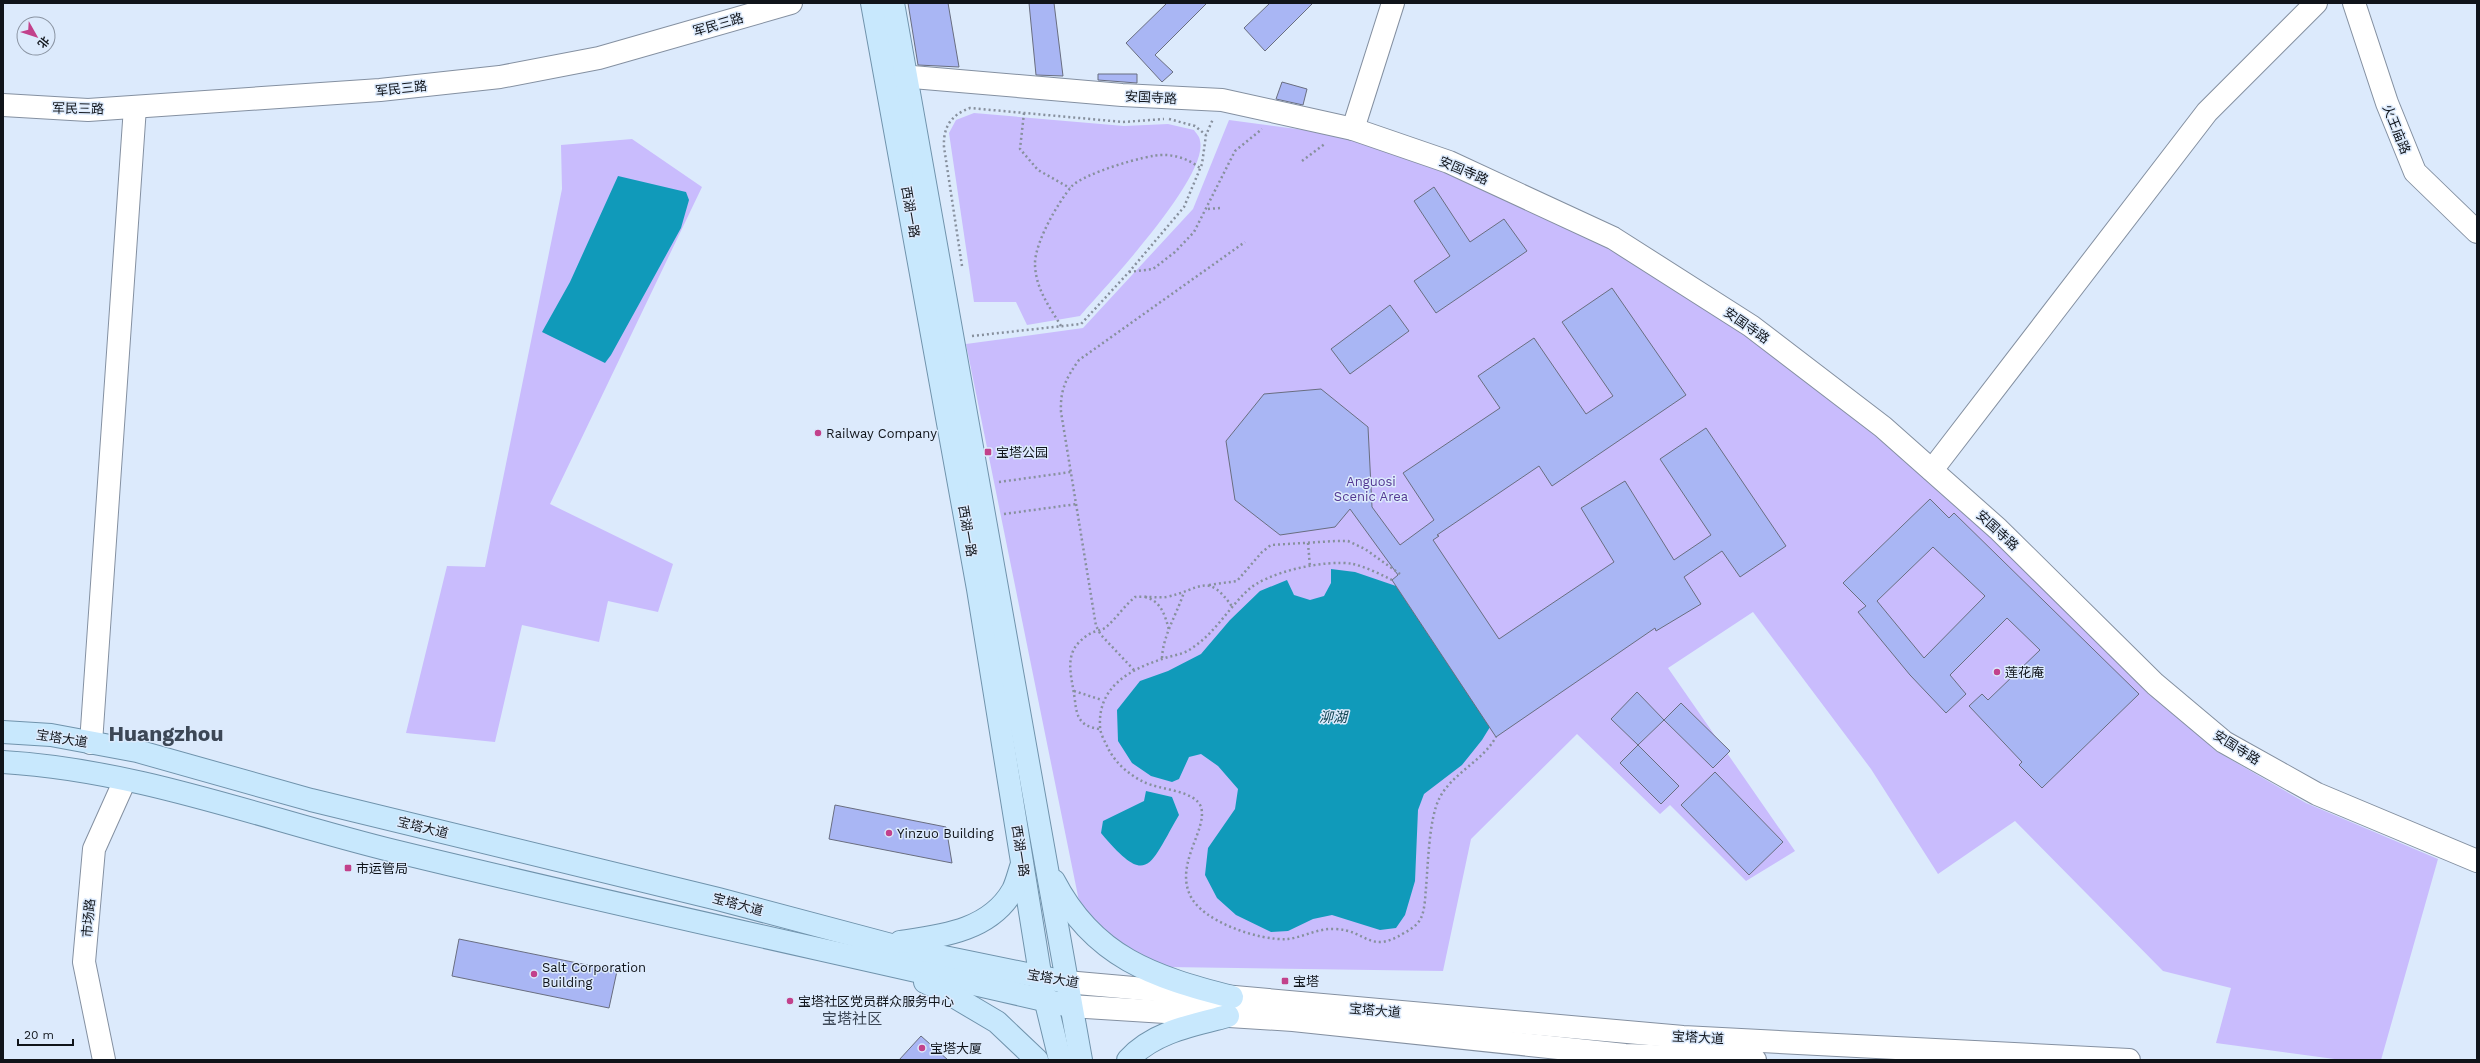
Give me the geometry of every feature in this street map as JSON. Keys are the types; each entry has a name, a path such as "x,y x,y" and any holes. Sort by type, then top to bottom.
{"main road":[{"name":"西湖一路","path":"872,3 896,76 951,338 1044,862 1081,1060"},
{"name":"西湖一路","path":"893,3 896,76 1041,976 1060,1060"},
{"name":"宝塔大道","path":"3,732 51,735 137,752 311,800 718,899 885,954 1070,1006"},
{"name":"宝塔大道","path":"3,762 45,764 166,788 390,850 601,901 885,954 1041,976 1066,982"},
{"path":"885,954 953,934 990,917 1013,890 1023,861"},
{"path":"1044,862 1067,906 1094,936 1128,960 1230,1007"},
{"path":"885,954 997,1022 1037,1060"},
{"path":"1128,1060 1138,1049 1176,1030 1230,1007"}],"street":[{"name":"军民三路","path":"3,105 88,110 380,90 500,77 599,58 791,3"},
{"path":"1353,129 1393,3"},
{"path":"1932,470 2207,112 2316,3"},
{"name":"火王庙路","path":"2354,3 2387,102 2415,172 2477,232"},
{"name":"安国寺路","path":"896,76 1122,95 1222,100 1353,129 1449,162 1613,238 1751,326 1883,427 1998,529 2155,684 2224,742 2316,794 2477,861"},
{"path":"91,743 135,107"},
{"name":"市场路","path":"104,1060 84,962 94,849 125,780"},
{"name":"宝塔大道","path":"1066,982 1230,1007 1293,1020 1625,1055 1755,1060"},
{"name":"宝塔大道","path":"1070,1006 1230,1007 1684,1037 2129,1060"}],"path":[{"path":"951,338 1081,324 1129,272 1184,207 1201,168 1206,135 1222,100"},
{"path":"963,273 944,134 950,121 958,113 970,108 1123,122 1166,118 1195,126 1206,135"},
{"path":"1024,113 1020,149 1038,170 1070,188"},
{"path":"1129,272 1153,269 1175,252 1194,232 1208,209 1235,152 1259,131 1286,114"},
{"path":"1061,326 1042,297 1035,264 1038,244 1070,188 1093,175 1119,165 1162,154 1180,157 1201,168"},
{"path":"1208,209 1221,208"},
{"path":"1134,670 1098,631 1061,412 1060,394 1067,376 1079,360 1245,242"},
{"path":"972,328 973,336"},
{"path":"977,485 1071,472"},
{"path":"983,518 1077,504"},
{"path":"1099,729 1088,727 1080,723 1076,711 1074,691 1069,670 1070,654 1079,642 1089,634 1098,631 1113,620 1135,597 1165,597 1194,586 1238,581 1262,552 1271,545 1348,541 1365,549 1400,574"},
{"path":"1308,544 1310,567"},
{"path":"1392,580 1352,564 1310,567 1269,576 1247,590 1204,641 1184,653 1162,659 1134,670 1115,682 1102,700 1099,729 1111,754 1126,771 1146,783 1194,797 1201,807 1201,818 1188,859 1186,884 1191,898 1201,909 1234,928 1254,935 1288,939 1333,929 1346,930 1377,944 1385,943 1398,937 1413,928 1421,919 1424,907 1429,852 1438,800 1449,785 1484,753 1496,737"},
{"path":"1206,585 1216,588 1224,594 1233,608"},
{"path":"1162,659 1163,644 1184,591"},
{"path":"1142,597 1158,603 1165,614 1169,630"},
{"path":"1074,691 1102,700"}],"green space":[{"path":"974,113 1124,126 1168,124 1194,130 1199,137 1198,158 1189,179 1173,205 1153,231 1080,316 1027,325 1016,302 974,302 949,133 956,120"},
{"name":"Anguosi Scenic Area","path":"1229,120 1350,136 1450,170 1612,248 1748,335 1877,431 1996,538 2157,699 2216,751 2306,803 2438,859 2381,1060 2342,1060 2216,1043 2231,988 2163,971 2015,821 1938,874 1871,769 1753,612 1668,668 1795,851 1746,881 1670,805 1660,814 1577,734 1471,839 1443,971 1167,967 1114,941 1080,906 966,344 1083,328 1193,209"},
{"path":"632,139 702,187 550,504 673,564 658,612 608,601 599,642 522,625 495,742 406,733 447,566 485,567 562,189 561,145"}],"water":[{"path":"618,176 686,192 689,200 681,228 611,355 605,363 542,332 570,282"},
{"name":"泖湖","path":"1331,569 1355,572 1396,586 1490,727 1482,740 1462,765 1424,794 1418,810 1415,881 1405,915 1396,928 1380,930 1332,915 1313,919 1288,931 1271,932 1236,915 1217,898 1205,875 1208,848 1235,809 1238,789 1218,766 1201,754 1189,757 1179,779 1172,782 1151,776 1132,763 1118,741 1117,710 1140,681 1168,671 1201,654 1230,620 1260,591 1287,580 1294,595 1310,600 1324,596 1331,583"},
{"path":"1146,791 1172,797 1179,815 1154,858 1146,864 1138,865 1129,861 1101,833 1103,821 1144,801"}],"building":[{"path":"908,3 948,3 959,67 918,65"},
{"path":"1029,3 1054,3 1063,76 1036,75"},
{"path":"1167,3 1207,3 1155,55 1173,72 1162,82 1126,43"},
{"path":"1270,3 1313,3 1265,51 1244,28"},
{"path":"1098,74 1137,74 1137,83 1098,80"},
{"path":"1282,82 1307,89 1303,105 1276,99"},
{"path":"1434,187 1470,242 1504,219 1527,251 1436,313 1414,281 1450,256 1414,201"},
{"path":"1612,288 1686,395 1552,486 1539,466 1437,535 1439,536 1433,540 1499,639 1614,562 1581,508 1625,481 1674,560 1711,535 1660,459 1706,428 1786,546 1740,577 1722,551 1684,577 1701,604 1656,631 1655,628 1496,737 1392,580 1398,575 1350,509 1335,527 1280,535 1235,500 1226,441 1264,394 1321,389 1368,427 1372,507 1400,545 1434,520 1403,473 1500,408 1478,376 1534,338 1586,414 1613,396 1562,322"},
{"path":"1390,305 1409,331 1350,374 1331,349"},
{"path":"1930,499 1949,518 1954,513 2139,694 2042,788 2019,765 2022,762 1969,706 1982,694 1988,700 2040,650 2007,618 1950,675 1966,694 1946,713 1910,675 1858,612 1866,606 1843,583","holes":["1933,547 1985,596 1924,658 1877,601"]},
{"path":"1637,692 1664,720 1638,745 1611,719"},
{"path":"1681,703 1730,751 1713,768 1664,720"},
{"path":"1638,745 1679,786 1661,804 1620,763"},
{"path":"1715,772 1783,842 1749,875 1681,805"},
{"name":"Yinzuo Building","path":"835,805 946,827 952,863 829,839"},
{"name":"Salt Corporation Building","path":"459,939 617,971 609,1008 452,976"},
{"name":"宝塔大厦","path":"921,1036 948,1060 899,1060"}],"place":[{"name":"Railway Company","path":"818,433"},
{"name":"宝塔公园","path":"988,452"},
{"name":"莲花庵","path":"1997,672"},
{"name":"Yinzuo Building","path":"889,833"},
{"name":"市运管局","path":"348,868"},
{"name":"Salt Corporation Building","path":"534,974"},
{"name":"宝塔","path":"1285,981"},
{"name":"宝塔社区党员群众服务中心","path":"790,1001"},
{"name":"宝塔大厦","path":"922,1048"}],"district":[{"name":"Huangzhou","path":"166,734"},
{"name":"宝塔社区","path":"852,1019"}]}
